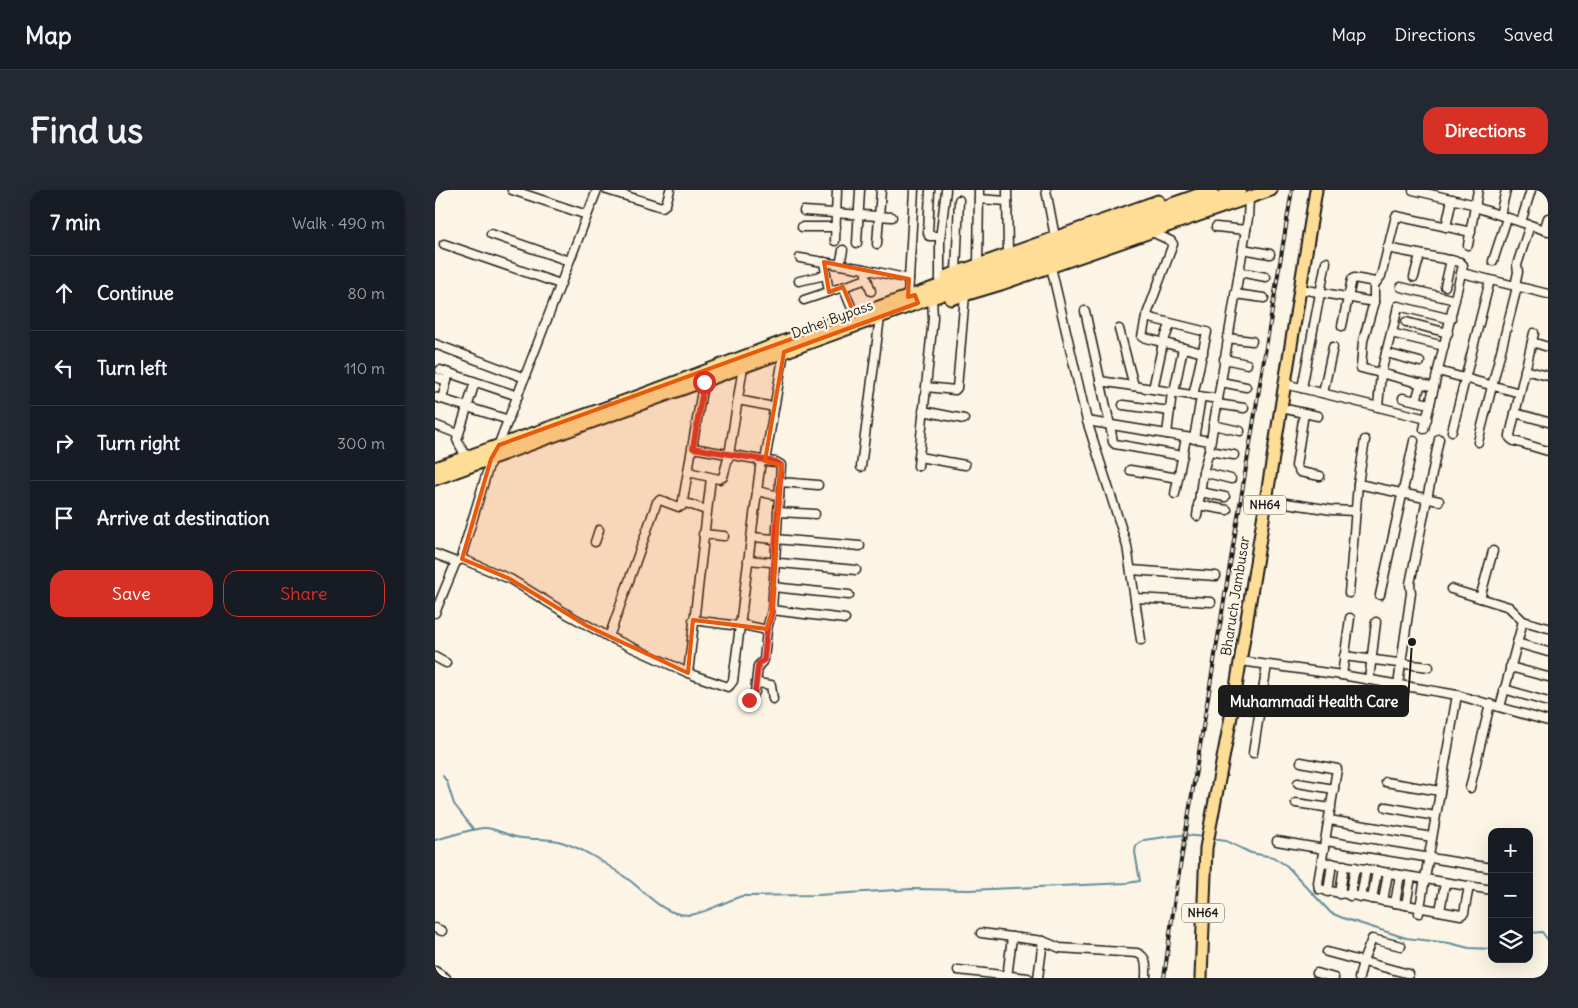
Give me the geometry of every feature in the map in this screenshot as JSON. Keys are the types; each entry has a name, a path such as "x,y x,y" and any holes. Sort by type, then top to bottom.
{"highway":[{"path":"922,298 945,276 1190,190"},
{"name":"Dahej Bypass","path":"1110,231 1212,190"},
{"name":"Dahej Bypass","path":"435,479 855,316 922,298 1110,231 1240,190"},
{"path":"922,298 945,300 1001,284 1271,190"},
{"name":"Bharuch Jambusar","path":"1201,978 1206,848 1233,706 1316,190"},
{"name":"Dahej Bypass","path":"435,468 704,376 743,367 880,317 922,298"}],"street":[{"path":"512,190 587,215"},
{"path":"435,613 462,554 492,458 509,420 596,191 587,190"},
{"path":"607,190 662,207 666,204 670,190"},
{"path":"832,190 837,190 835,241"},
{"path":"857,243 860,190"},
{"path":"877,244 881,190"},
{"path":"914,190 909,279 933,318 918,466"},
{"path":"930,190 928,233 929,236 938,236 940,238"},
{"path":"940,281 940,238 945,190"},
{"path":"978,264 979,190"},
{"path":"1007,190 1008,253"},
{"path":"1046,190 1055,237"},
{"path":"1413,190 1475,206 1546,231 1548,218"},
{"path":"1468,244 1479,190"},
{"path":"1493,261 1504,216 1506,190"},
{"path":"1521,222 1531,190"},
{"path":"1197,516 1203,472 1209,451 1243,250 1249,198"},
{"path":"979,199 1007,201"},
{"path":"1446,227 1452,199"},
{"path":"957,272 959,200"},
{"path":"804,211 892,217"},
{"path":"1435,387 1361,368 1363,341 1374,302 1375,282 1381,276 1396,216 1471,232"},
{"path":"802,226 835,227"},
{"path":"1478,442 1516,286 1517,265 1530,226"},
{"path":"1216,227 1246,230"},
{"path":"1152,232 1171,241 1173,244 1142,337 1203,353"},
{"path":"491,234 569,261"},
{"path":"444,244 560,284"},
{"path":"1387,248 1451,260 1462,263 1463,267 1424,429"},
{"path":"841,265 843,250"},
{"path":"1243,250 1270,254"},
{"path":"1414,277 1420,255"},
{"path":"800,258 909,279"},
{"path":"1445,286 1451,260"},
{"path":"824,262 829,292"},
{"path":"1302,388 1327,262"},
{"path":"1051,267 1087,421 1127,546 1141,640"},
{"path":"864,269 871,291"},
{"path":"1239,272 1266,277"},
{"path":"1462,273 1548,294"},
{"path":"799,281 826,275"},
{"path":"803,300 867,278"},
{"path":"1342,326 1352,278 1375,282"},
{"path":"1452,431 1490,280"},
{"path":"843,286 855,316"},
{"path":"1401,287 1455,300"},
{"path":"1301,289 1374,302"},
{"path":"1235,294 1264,298"},
{"path":"926,387 955,390 957,388 965,295"},
{"path":"1379,407 1381,373 1390,335 1393,333 1398,306 1451,319"},
{"path":"1085,311 1112,439 1115,444 1183,456"},
{"path":"1150,315 1207,332 1190,438 1183,456 1175,494"},
{"path":"861,466 880,317"},
{"path":"1406,322 1448,332"},
{"path":"1153,389 1163,343 1170,325"},
{"path":"1119,329 1133,386"},
{"path":"1534,332 1510,438 1514,441 1548,450"},
{"path":"1393,333 1444,346"},
{"path":"1227,338 1252,342"},
{"path":"1532,342 1548,347"},
{"path":"435,344 525,378"},
{"path":"1323,393 1333,347"},
{"path":"1167,434 1173,392 1183,348"},
{"path":"435,554 510,578 609,638 688,673 724,686 730,685 733,681 757,491 784,352"},
{"path":"1386,353 1420,362"},
{"path":"1224,360 1247,364"},
{"path":"688,472 711,478 719,479 723,477 729,455 743,367"},
{"path":"440,370 448,377"},
{"path":"1525,370 1548,376"},
{"path":"1438,371 1520,393"},
{"path":"609,638 657,502 660,500 679,507 682,506 704,376"},
{"path":"435,377 448,377 475,382 517,396"},
{"path":"448,377 438,398 509,420"},
{"path":"1100,381 1197,396 1244,408"},
{"path":"466,457 457,440 475,382"},
{"path":"1221,382 1246,387"},
{"path":"1416,401 1421,383"},
{"path":"1285,384 1427,419"},
{"path":"1403,398 1430,404"},
{"path":"738,400 774,407"},
{"path":"1123,405 1170,411"},
{"path":"1281,408 1318,416"},
{"path":"923,411 964,420"},
{"path":"1515,413 1548,422"},
{"path":"1304,414 1296,466 1300,472 1320,476"},
{"path":"1087,421 1210,441"},
{"path":"435,425 458,434"},
{"path":"1213,425 1240,431"},
{"path":"1398,685 1411,584 1439,438"},
{"path":"1349,593 1355,511 1365,440"},
{"path":"1380,595 1414,441"},
{"path":"693,448 779,463 781,465 772,610 767,629 764,660 759,663 755,692 749,700"},
{"path":"1209,451 1234,455"},
{"path":"919,457 965,465"},
{"path":"1129,470 1178,478"},
{"path":"1203,472 1231,479"},
{"path":"688,673 711,478"},
{"path":"780,482 818,485"},
{"path":"1358,484 1439,501"},
{"path":"757,491 779,496"},
{"path":"1200,492 1225,497"},
{"path":"1266,500 1332,510 1355,511"},
{"path":"683,502 706,510"},
{"path":"1198,505 1227,510"},
{"path":"778,512 815,514"},
{"path":"595,542 599,530"},
{"path":"703,534 724,536"},
{"path":"751,536 860,546"},
{"path":"1480,598 1493,551"},
{"path":"748,560 856,570"},
{"path":"1131,570 1216,576"},
{"path":"773,587 849,595"},
{"path":"1451,589 1509,607 1523,622 1548,628"},
{"path":"1135,598 1211,602"},
{"path":"772,610 845,619"},
{"path":"1342,675 1350,618"},
{"path":"693,620 767,629"},
{"path":"1369,680 1375,622"},
{"path":"1500,707 1523,622"},
{"path":"1517,643 1548,652"},
{"path":"1345,656 1429,667"},
{"path":"435,657 446,663"},
{"path":"1240,661 1342,675 1457,695 1548,721"},
{"path":"1253,753 1267,666"},
{"path":"1510,667 1548,677"},
{"path":"757,683 771,684 773,699"},
{"path":"1504,689 1548,702"},
{"path":"1419,910 1457,695"},
{"path":"1470,788 1490,704"},
{"path":"1233,706 1260,710"},
{"path":"1301,762 1336,768 1337,771 1318,887 1322,891 1406,905 1419,910 1463,914 1469,886"},
{"path":"1386,782 1440,791"},
{"path":"1298,783 1335,789"},
{"path":"1296,803 1331,808"},
{"path":"1386,807 1435,816"},
{"path":"1329,820 1432,837"},
{"path":"1277,841 1325,845 1488,867"},
{"path":"1322,862 1488,889"},
{"path":"1328,892 1333,863"},
{"path":"1339,894 1344,865"},
{"path":"1350,896 1355,867"},
{"path":"1361,898 1366,869"},
{"path":"1373,899 1377,871"},
{"path":"1383,901 1388,873"},
{"path":"1395,903 1400,875"},
{"path":"1406,905 1411,877"},
{"path":"1441,911 1445,882"},
{"path":"981,933 1043,941 1060,948 1137,953 1142,955 1145,960 1146,978"},
{"path":"1007,977 1012,937"},
{"path":"1359,978 1363,961 1372,939 1401,946"},
{"path":"1038,978 1043,941"},
{"path":"1327,952 1409,974"},
{"path":"958,970 977,975 1028,978"},
{"path":"435,971 445,978"},
{"path":"1317,973 1334,978"}],"highlighted area":[{"path":"824,262 909,279 908,297 915,295 918,303 784,352 765,461 781,465 772,612 767,629 693,620 688,673 587,626 510,579 462,559 491,459 499,445 855,316 843,287 829,292"}],"waterway":[{"path":"443,776 447,782 454,804 474,830"},
{"path":"435,840 471,830 487,828 521,838 558,841 584,851 601,861 633,883 662,907 679,914 689,915 701,913 742,896 818,895 912,889 969,890 1127,883 1140,881 1135,852 1136,846 1144,840 1183,835 1205,837"},
{"path":"1212,839 1226,841 1251,853 1273,857 1287,866 1331,913 1343,918 1406,938 1449,943 1469,948 1488,949"},
{"path":"1533,933 1542,932 1548,940"}],"railway":[{"path":"1164,978 1175,897 1292,190"}],"place":[{"name":"Muhammadi Health Care","path":"1412,642"}],"route":[{"path":"704,382 693,448 776,462 781,465 772,612 767,629 764,660 759,663 755,692 749,700"}]}
